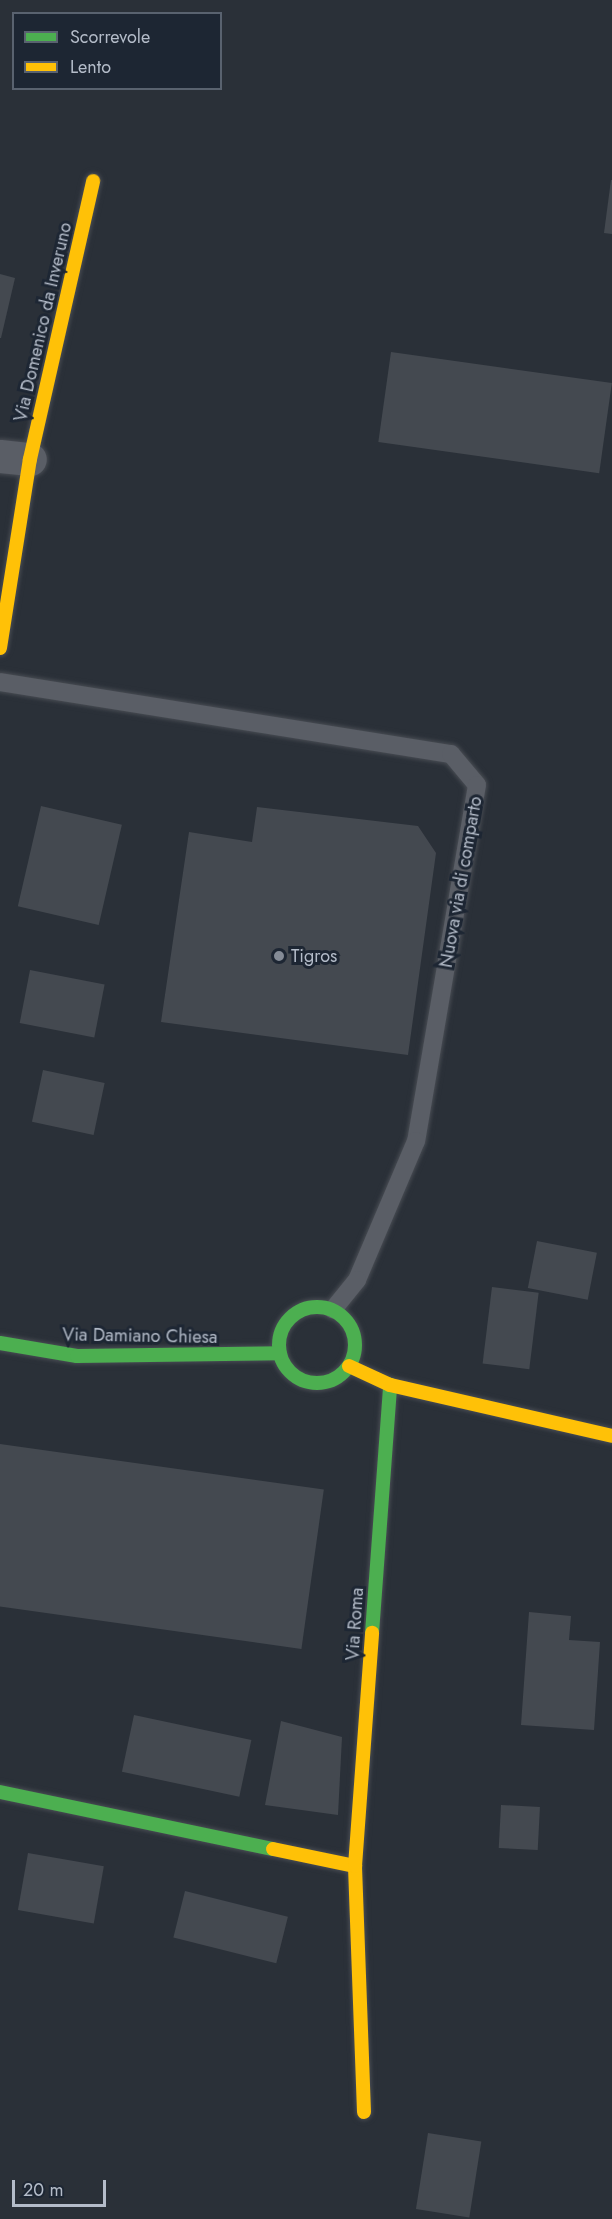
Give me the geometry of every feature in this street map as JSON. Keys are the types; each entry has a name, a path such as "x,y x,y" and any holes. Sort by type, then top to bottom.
{"street":[{"name":"Via Domenico da Inveruno","path":"0,648 15,457 93,181"},
{"path":"310,1308 333,1310 343,1316 354,1335 354,1356 350,1366 341,1376 316,1384 293,1375 280,1353 279,1341 289,1319 310,1308"},
{"name":"Via Damiano Chiesa","path":"0,1343 77,1356 250,1356 280,1353"},
{"path":"350,1366 390,1385 612,1436"},
{"name":"Via Roma","path":"364,2112 356,1866 390,1385"},
{"path":"0,1791 356,1866"}],"lane":[{"name":"Nuova via di comparto","path":"0,682 451,754 477,785 416,1141 357,1280 333,1310"}],"building":[{"path":"612,180 612,234 604,233"},
{"path":"0,274 15,278 1,338 0,338"},
{"path":"391,352 612,383 599,473 378,442"},
{"path":"41,806 122,825 99,925 18,906"},
{"path":"257,807 418,826 436,853 408,1055 161,1022 189,832 252,842"},
{"path":"30,970 105,985 94,1038 20,1023"},
{"path":"43,1070 105,1083 94,1135 32,1122"},
{"path":"537,1241 597,1253 588,1300 528,1288"},
{"path":"492,1287 539,1293 529,1369 483,1363"},
{"path":"0,1444 324,1490 301,1649 0,1607"},
{"path":"529,1612 571,1616 569,1640 600,1642 594,1730 521,1725"},
{"path":"134,1715 251,1740 239,1797 122,1772"},
{"path":"281,1721 342,1737 338,1815 265,1805"},
{"path":"501,1805 540,1807 538,1850 499,1848"},
{"path":"28,1853 104,1866 94,1923 18,1910"},
{"path":"185,1891 288,1917 276,1963 173,1938"},
{"path":"428,2133 481,2141 469,2217 416,2209"}],"traffic: fast":[{"path":"317,1307 332,1310 344,1318 352,1330 355,1345 352,1360 344,1372 332,1380 317,1383 302,1380 290,1372 282,1360 279,1345 282,1330 290,1318 302,1310 317,1307"},
{"path":"0,1343 77,1356 280,1353"},
{"path":"372,1633 390,1385"},
{"path":"0,1792 273,1849"}],"traffic: slow":[{"path":"0,648 30,459 93,181"},
{"path":"349,1366 390,1385 612,1436"},
{"path":"364,2112 355,1866 372,1633"},
{"path":"273,1849 355,1866"}],"place":[{"name":"Tigros","path":"279,956"}]}
